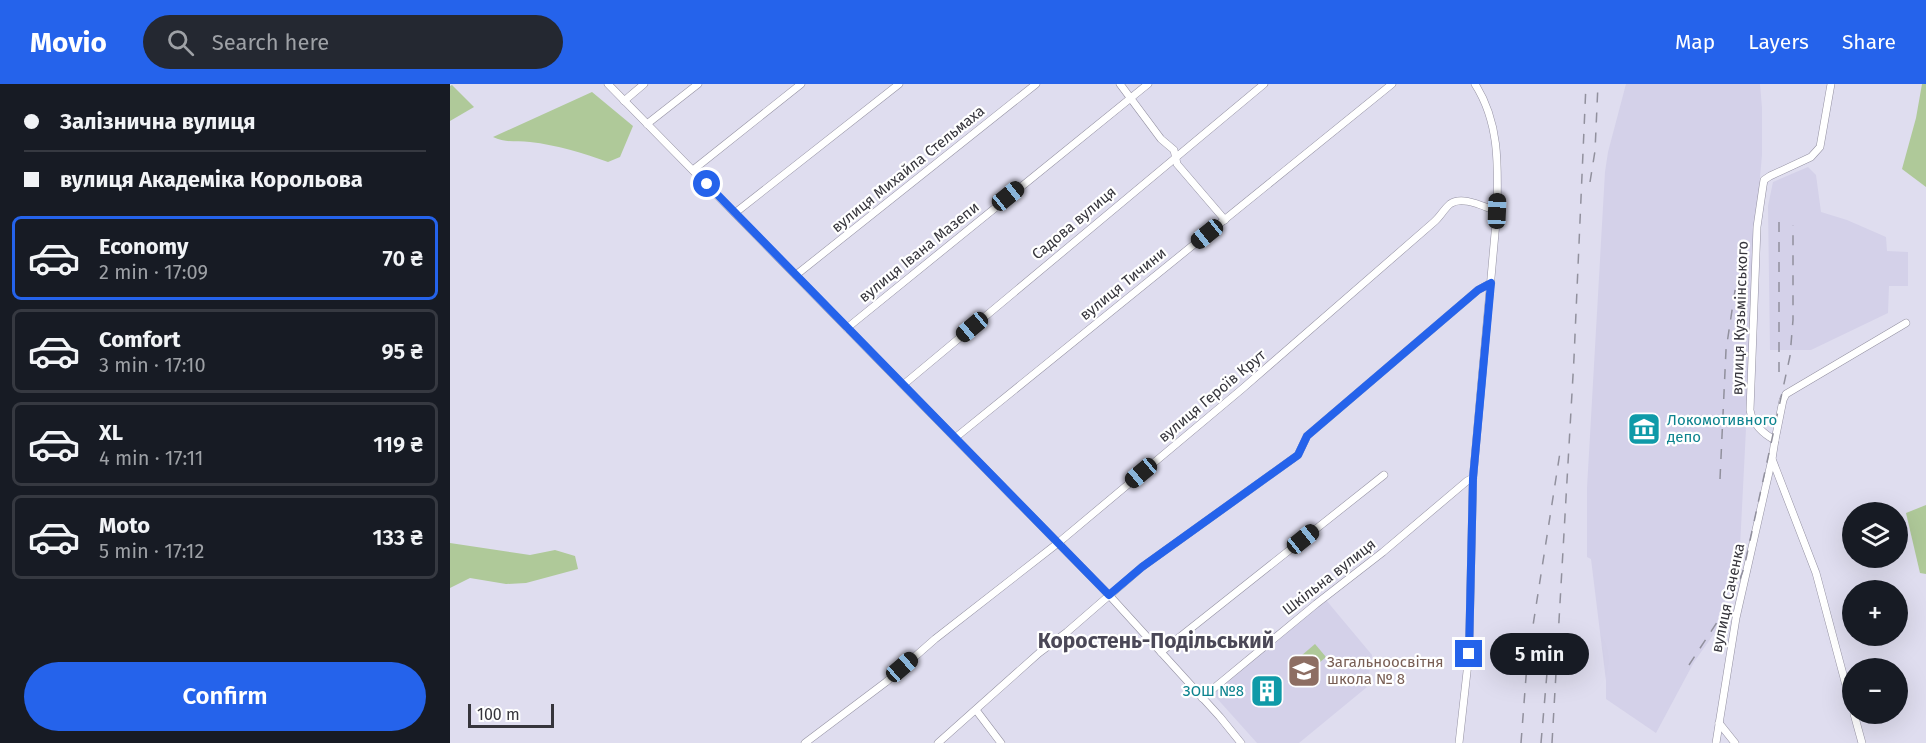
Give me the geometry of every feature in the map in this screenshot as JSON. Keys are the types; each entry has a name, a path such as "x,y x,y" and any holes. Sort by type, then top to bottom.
{"street":[{"path":"608,84 1109,595 1241,743"},
{"path":"624,100 644,84"},
{"path":"647,124 698,84"},
{"path":"693,170 801,84"},
{"path":"735,213 899,84"},
{"name":"вулиця Михайла Стельмаха","path":"796,275 1036,84"},
{"path":"1120,84 1176,156 1177,164 1225,220"},
{"name":"вулиця Івана Мазепи","path":"848,328 1148,84"},
{"name":"Садова вулиця","path":"903,385 1264,84"},
{"name":"вулиця Тичини","path":"955,438 1392,84"},
{"path":"1459,743 1469,654 1473,478 1497,211 1496,136 1490,115 1475,84"},
{"name":"вулиця Кузьмінського","path":"1775,440 1754,422 1750,410 1757,227 1763,186 1764,180 1811,157 1820,147 1831,84"},
{"name":"вулиця Героїв Крут","path":"805,743 886,682 935,639 1058,543 1382,268 1434,222 1450,204 1457,200 1464,201 1497,211"},
{"path":"938,743 1032,659 1142,567 1298,455 1307,436 1389,364 1478,290 1491,283"},
{"path":"1842,671 1813,564 1772,459 1775,440 1783,400 1791,390 1906,322"},
{"name":"вулиця Саченка","path":"1716,743 1737,618 1772,459"},
{"path":"1161,652 1384,475"},
{"name":"Шкільна вулиця","path":"1202,698 1473,478"},
{"path":"976,710 1001,743"},
{"path":"1719,723 1735,743"},
{"path":"1857,724 1862,743"}],"shaded area":[{"path":"1626,84 1760,84 1762,108 1762,155 1740,547 1732,585 1718,617 1723,621 1694,662 1656,733 1606,699 1606,681 1591,559 1587,557 1587,488 1605,172"},
{"path":"1808,167 1816,175 1821,212 1847,220 1886,237 1887,251 1908,252 1908,286 1889,286 1888,313 1811,350 1770,350 1768,206 1773,182"},
{"name":"Загальноосвітня школа № 8","path":"1326,600 1372,655 1367,687 1299,743 1257,743 1213,694 1280,635"}],"green space":[{"path":"1922,84 1926,84 1926,187 1902,169 1916,118"},
{"path":"452,85 474,107 450,121 450,86"},
{"path":"592,92 633,126 620,157 608,162 560,147 507,141 493,137"},
{"path":"1926,505 1926,574 1920,573 1908,522 1908,512"},
{"path":"450,543 530,555 555,550 575,556 578,569 526,583 506,584 470,578 450,588"},
{"path":"1315,644 1326,657 1299,680 1288,667"}],"railway":[{"path":"1552,743 1574,358 1586,84"},
{"path":"1590,182 1595,151 1598,84"},
{"path":"1779,222 1779,378"},
{"path":"1689,665 1733,598 1744,568 1790,356 1793,320 1793,225"},
{"path":"1720,479 1726,350 1736,284"},
{"path":"1521,743 1527,664 1561,446"},
{"path":"1541,743 1550,638"}],"place":[{"name":"Локомотивного депо","path":"1644,429"},
{"name":"Загальноосвітня школа № 8","path":"1304,671"},
{"name":"ЗОШ №8","path":"1267,691"}],"district":[{"name":"Коростень-Подільський","path":"1156,641"}],"route":[{"path":"707,184 1109,595 1142,567 1298,455 1307,436 1389,364 1478,290 1491,283 1473,478 1469,654"}]}
